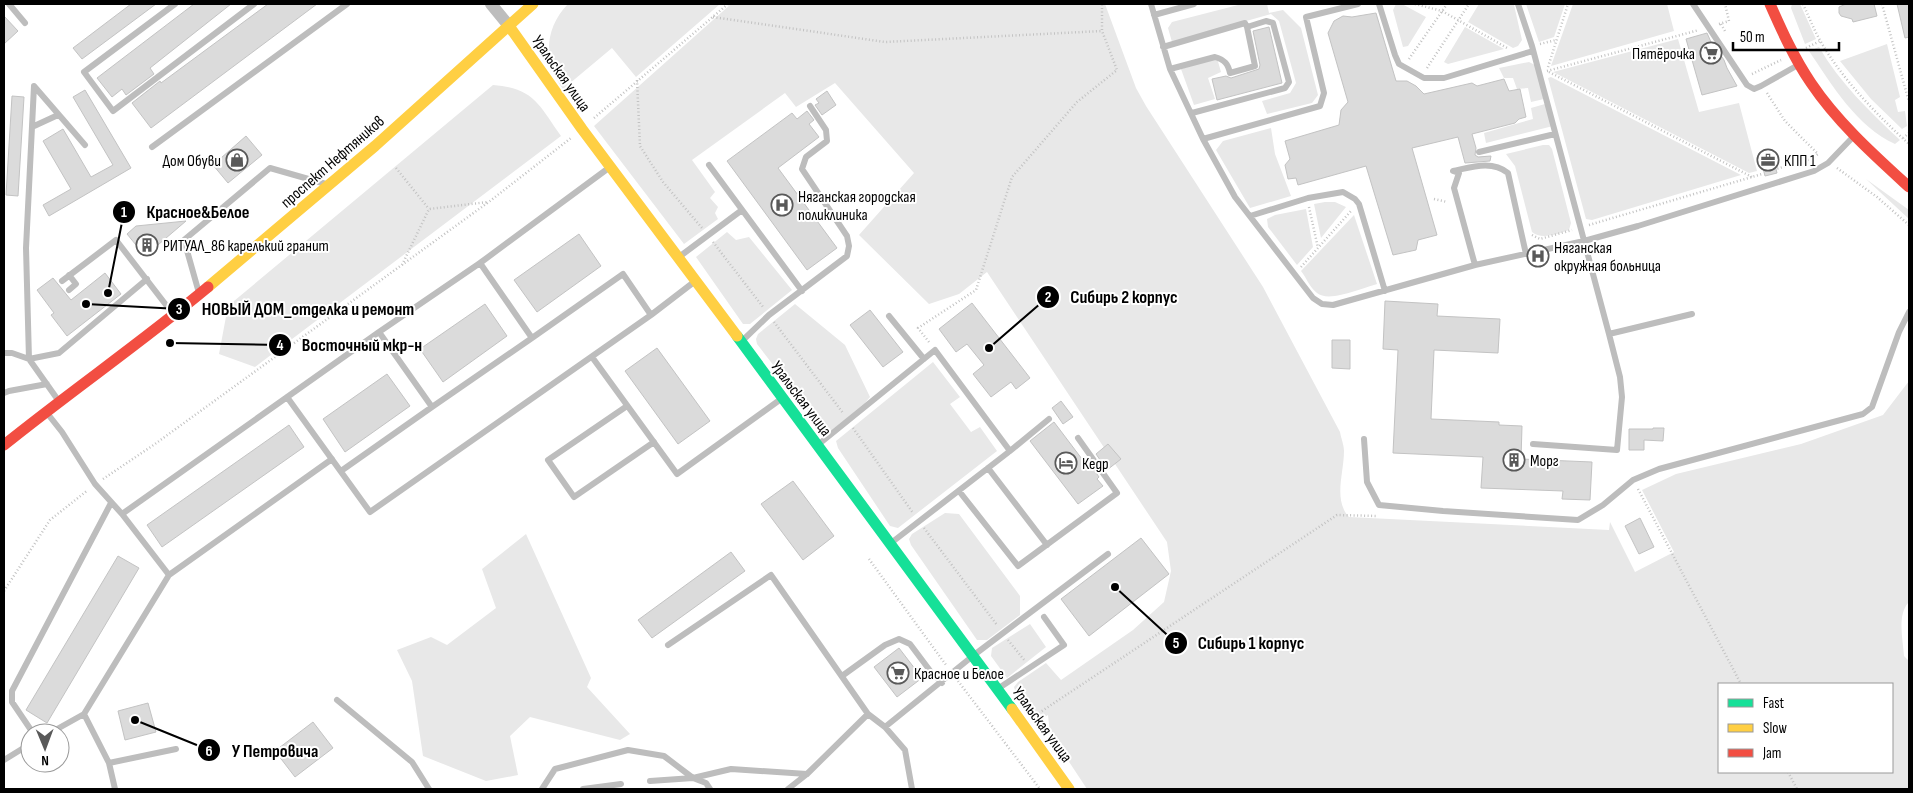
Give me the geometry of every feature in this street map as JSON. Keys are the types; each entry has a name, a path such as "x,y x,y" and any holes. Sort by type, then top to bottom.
{"street":[{"path":"491,4 509,26"},
{"name":"проспект Нефтяников","path":"4,445 174,315 329,185 533,4"},
{"path":"1770,4 1798,65 1820,98 1854,136 1909,187"},
{"name":"Уральская улица","path":"509,26 610,167 974,655 1066,788"}],"lane":[{"path":"9,4 25,23"},
{"path":"175,4 84,72 113,111 254,4"},
{"path":"152,147 347,4"},
{"path":"1151,4 1170,69 1235,197 1313,298 1322,304 1333,305 1475,265 1638,226 1814,171 1829,162 1854,136"},
{"path":"1154,15 1194,4"},
{"path":"1204,139 1320,106 1324,93 1306,17 1358,4"},
{"path":"1380,4 1394,55 1399,64 1432,79 1444,78 1532,49"},
{"path":"1518,4 1532,49 1609,334 1620,376 1622,396 1617,450 1533,444"},
{"path":"1694,4 1747,85 1754,89 1798,65"},
{"path":"1192,113 1285,88 1289,82 1273,23 1266,21 1247,27"},
{"path":"1163,46 1245,23 1247,27 1255,66 1230,73 1228,64 1216,57 1170,69"},
{"path":"61,400 29,359 26,248 34,86 85,145"},
{"path":"740,342 769,315 847,256 848,236 802,169 806,157 828,141 826,130 810,106"},
{"path":"32,127 58,115"},
{"path":"1479,152 1555,134"},
{"path":"709,165 802,291"},
{"path":"1475,265 1454,188 1459,173 1453,171 1489,165 1496,166 1508,173 1526,254"},
{"path":"122,514 480,263 610,167"},
{"path":"199,294 184,240 270,168 329,185"},
{"path":"1250,216 1308,198 1335,192 1343,192 1356,199 1385,291"},
{"path":"678,258 742,210"},
{"path":"62,281 116,240 174,315"},
{"path":"480,263 532,338"},
{"path":"341,471 623,274 652,315"},
{"path":"69,276 76,284 69,290"},
{"path":"4,353 12,353 29,359 59,353 147,279"},
{"path":"288,397 370,512 652,315 696,281"},
{"path":"1364,439 1367,482 1379,505 1578,520 1603,505 1633,480 1659,469 1863,414 1872,406 1899,332 1909,312"},
{"path":"1609,334 1692,314"},
{"path":"889,316 924,359"},
{"path":"379,332 432,407"},
{"path":"818,445 935,350 1010,451"},
{"path":"592,356 677,474 782,398"},
{"path":"4,393 9,390 47,384"},
{"path":"627,406 548,460 574,498 654,442"},
{"path":"46,412 62,432 95,484 122,514 169,576"},
{"path":"890,543 1050,420"},
{"path":"959,491 1018,566 1116,493 1078,438"},
{"path":"68,723 84,714 169,576 332,459"},
{"path":"988,468 1047,545"},
{"path":"26,723 12,702 12,691 112,503"},
{"path":"885,727 942,683 974,655 1108,554"},
{"path":"668,645 771,575 868,714 885,727 905,750 912,789"},
{"path":"998,689 1064,645 1044,617"},
{"path":"842,676 885,645 899,639 910,644 931,672 942,683"},
{"path":"337,700 412,762 429,789"},
{"path":"84,714 109,763 115,789"},
{"path":"788,789 808,774 868,714"},
{"path":"109,763 176,749"},
{"path":"4,760 20,750"},
{"path":"542,789 555,769 628,750 664,756 693,778 706,783 710,789"},
{"path":"650,781 693,778 732,769 808,774"},
{"path":"583,789 621,784"}],"path":[{"path":"4,591 50,520 95,484 155,444 490,202 582,129 728,4"},
{"path":"935,350 918,328 976,290 1012,177 1077,102 1118,70 1102,31 1102,4"},
{"path":"1415,4 1442,11 1508,49 1515,56"},
{"path":"1404,67 1447,4"},
{"path":"1422,76 1459,21 1468,4"},
{"path":"1547,71 1568,4"},
{"path":"1547,71 1729,21 1725,4"},
{"path":"1803,4 1820,41 1831,58 1868,103 1909,144"},
{"path":"1882,4 1909,102"},
{"path":"713,17 885,42 1102,31"},
{"path":"1721,24 1731,40"},
{"path":"1532,49 1556,40"},
{"path":"1547,71 1752,177"},
{"path":"1751,74 1765,90 1785,121 1818,154 1876,197 1909,225"},
{"path":"637,80 640,146 663,182 708,235 769,315 848,420 919,521 1030,668"},
{"path":"1903,138 1909,133"},
{"path":"1776,169 1811,159 1818,154"},
{"path":"396,168 429,209"},
{"path":"1580,227 1762,174"},
{"path":"1308,198 1318,249"},
{"path":"1434,199 1453,203"},
{"path":"429,209 490,202"},
{"path":"402,265 429,209"},
{"path":"1295,274 1352,210"},
{"path":"1633,480 1740,683"},
{"path":"1023,724 1337,515 1383,516"},
{"path":"1789,773 1797,789"}],"shaded area":[{"path":"568,4 720,4 636,77 612,48 563,89 552,67 549,45 554,24"},
{"path":"731,4 1105,4 1136,88 1263,287 1340,432 1344,446 1344,459 1340,494 1341,503 1349,517 1609,530 1610,522 1635,572 1674,552 1642,490 1676,474 1801,444 1883,415 1909,381 1908,603 1903,615 1902,628 1904,656 1909,661 1909,789 1087,789 1050,733 1048,715 1040,720 1033,720 1014,687 1018,682 1046,663 1061,680 1133,630 1164,602 1171,571 1167,542 987,272 959,294 929,304 859,235 914,173 835,83 796,107 785,93 692,160 715,192 710,198 718,207 715,213 718,219 684,244 594,126"},
{"path":"1242,4 1267,4 1269,13 1283,10 1301,28 1318,95 1312,103 1267,114 1262,101 1290,93 1296,83 1279,21 1271,14 1172,42 1168,28 1172,22"},
{"path":"1396,4 1402,4 1426,17 1408,46 1403,47 1393,10"},
{"path":"1479,4 1514,5 1522,40 1518,46 1513,48 1468,22"},
{"path":"1526,4 1565,4 1554,37 1539,42"},
{"path":"1573,4 1667,4 1674,31 1551,66"},
{"path":"1792,4 1800,4 1816,39 1805,44 1791,8"},
{"path":"1465,27 1504,49 1448,64 1444,62"},
{"path":"1678,39 1699,112 1739,103 1757,171 1749,173 1553,72"},
{"path":"1887,44 1900,97 1895,100 1898,112 1905,111 1907,126 1902,129 1871,99 1840,61"},
{"path":"1819,47 1846,85 1900,140 1895,144 1881,137 1846,104 1809,51"},
{"path":"1217,58 1221,72 1208,78 1215,99 1194,105 1181,69"},
{"path":"1529,62 1535,65 1544,99 1531,102 1528,88 1517,89 1513,78 1504,78 1499,68"},
{"path":"1551,77 1741,175 1592,220 1586,219 1548,78"},
{"path":"493,85 507,87 527,94 541,107 561,136 255,367 219,354 228,306"},
{"path":"1545,104 1553,126 1486,143 1484,133 1533,119 1531,108"},
{"path":"1271,128 1275,154 1291,196 1250,208 1216,150 1223,141"},
{"path":"1549,145 1552,149 1571,223 1569,230 1540,236 1532,232 1515,166 1506,154"},
{"path":"1866,179 1909,210 1909,219"},
{"path":"1335,202 1346,207 1321,238 1314,204"},
{"path":"1306,209 1313,247 1297,265 1268,227 1267,219 1275,215"},
{"path":"1354,215 1377,284 1337,296 1322,296 1312,288 1301,271"},
{"path":"727,232 736,240 749,237 792,290 750,324 743,324 696,257"},
{"path":"795,304 845,345 870,397 832,430 824,431 757,344 758,334"},
{"path":"933,362 960,397 950,404 971,432 980,427 997,451 898,528 890,526 838,448 836,441"},
{"path":"945,513 959,514 1020,596 1020,615 987,640 977,640 911,545 909,539 912,534"},
{"path":"526,534 591,678 587,687 630,734 620,740 530,717 510,736 518,775 486,781 423,756 412,681 397,650 431,637 447,645 496,608 482,569"},
{"path":"1030,624 1046,647 1007,678 991,656 992,648"}],"building":[{"path":"131,4 156,4 82,59 73,48"},
{"path":"194,4 231,4 150,68 154,74 126,95 122,89 112,97 97,78"},
{"path":"268,4 317,4 151,128 132,103"},
{"path":"1846,4 1874,4 1877,16 1853,22 1852,19 1841,16 1839,13 1839,7"},
{"path":"1897,4 1909,4 1909,37 1905,38"},
{"path":"1376,13 1396,81 1407,81 1424,94 1472,83 1477,86 1504,79 1509,91 1520,89 1526,117 1519,119 1515,123 1472,134 1476,148 1475,155 1478,157 1491,156 1490,161 1465,163 1458,137 1412,148 1437,235 1418,240 1416,250 1393,255 1366,166 1298,185 1296,178 1288,179 1285,165 1290,159 1285,141 1339,125 1341,110 1348,102 1328,33 1334,21 1343,16 1352,17"},
{"path":"4,16 18,31 4,44"},
{"path":"1269,27 1282,83 1217,100 1212,79 1226,76 1231,78 1259,69 1260,65 1253,31"},
{"path":"1707,33 1715,51 1718,51 1724,60 1737,86 1702,95 1686,39"},
{"path":"85,90 131,168 49,216 43,205 71,189 43,141 63,129 91,177 113,165 73,97"},
{"path":"827,91 836,105 822,115 815,105 819,103 816,99"},
{"path":"12,96 24,97 18,196 6,195"},
{"name":"Няганская городская поликлиника","path":"807,111 814,120 809,124 819,137 778,168 837,248 807,270 727,161 792,113 797,119"},
{"name":"Дом Обуви","path":"246,136 262,155 228,183 213,165"},
{"name":"КПП 1","path":"1771,150 1777,173 1765,176 1759,153"},
{"name":"РИТУАЛ_86 карелький гранит","path":"186,221 145,256 127,234 136,226"},
{"path":"579,234 601,266 537,312 514,280"},
{"path":"105,273 121,294 67,336 51,315 54,313 37,290 53,278 71,300"},
{"path":"1385,301 1438,304 1437,316 1500,319 1498,353 1434,350 1431,419 1499,422 1499,425 1522,426 1521,459 1592,462 1590,500 1562,499 1563,491 1481,488 1483,457 1393,453 1398,350 1383,349"},
{"path":"972,303 1030,378 1016,389 1011,382 991,397 973,374 984,365 967,344 956,352 939,329"},
{"path":"485,304 507,336 443,382 420,349"},
{"path":"870,310 903,352 883,367 850,325"},
{"path":"1332,340 1350,340 1350,369 1332,368"},
{"path":"657,348 710,421 678,444 625,371"},
{"path":"387,374 410,406 345,452 323,419"},
{"path":"1061,401 1073,417 1063,424 1052,408"},
{"name":"Кедр","path":"1054,422 1085,463 1088,461 1099,477 1097,479 1103,486 1078,504 1030,441"},
{"path":"289,425 304,447 162,547 147,525"},
{"path":"1664,428 1663,441 1644,440 1644,450 1629,450 1629,429"},
{"path":"1108,444 1121,459 1107,470 1096,454"},
{"path":"793,481 834,536 803,560 761,504"},
{"path":"1640,518 1654,547 1639,554 1625,526"},
{"path":"1141,538 1169,574 1089,636 1061,599"},
{"path":"731,552 745,571 652,638 638,620"},
{"path":"118,556 139,568 47,723 26,710"},
{"name":"Красное и Белое","path":"899,648 922,678 897,697 874,667"},
{"path":"148,703 156,732 125,740 118,711"},
{"path":"313,722 333,748 295,777 275,751"}],"traffic: fast":[{"path":"737,336 1012,709"}],"traffic: slow":[{"path":"208,287 375,146 533,4"},
{"path":"509,26 582,129 737,336"},
{"path":"1012,709 1069,789"}],"traffic: jam":[{"path":"1770,4 1805,74 1822,98 1857,138 1909,187"},
{"path":"4,445 208,287"}],"place":[{"name":"Пятёрочка","path":"1711,53"},
{"name":"Дом Обуви","path":"237,160"},
{"name":"КПП 1","path":"1768,160"},
{"name":"Няганская городская поликлиника","path":"782,205"},
{"name":"РИТУАЛ_86 карелький гранит","path":"147,245"},
{"name":"Няганская окружная больница","path":"1538,256"},
{"name":"Красное&Белое","path":"108,293"},
{"name":"НОВЫЙ ДОМ_отделка и ремонт","path":"86,304"},
{"name":"Восточный мкр-н","path":"170,343"},
{"name":"Сибирь 2 корпус","path":"989,348"},
{"name":"Морг","path":"1514,460"},
{"name":"Кедр","path":"1066,463"},
{"name":"Сибирь 1 корпус","path":"1115,587"},
{"name":"Красное и Белое","path":"898,673"},
{"name":"У Петровича","path":"135,720"}]}
